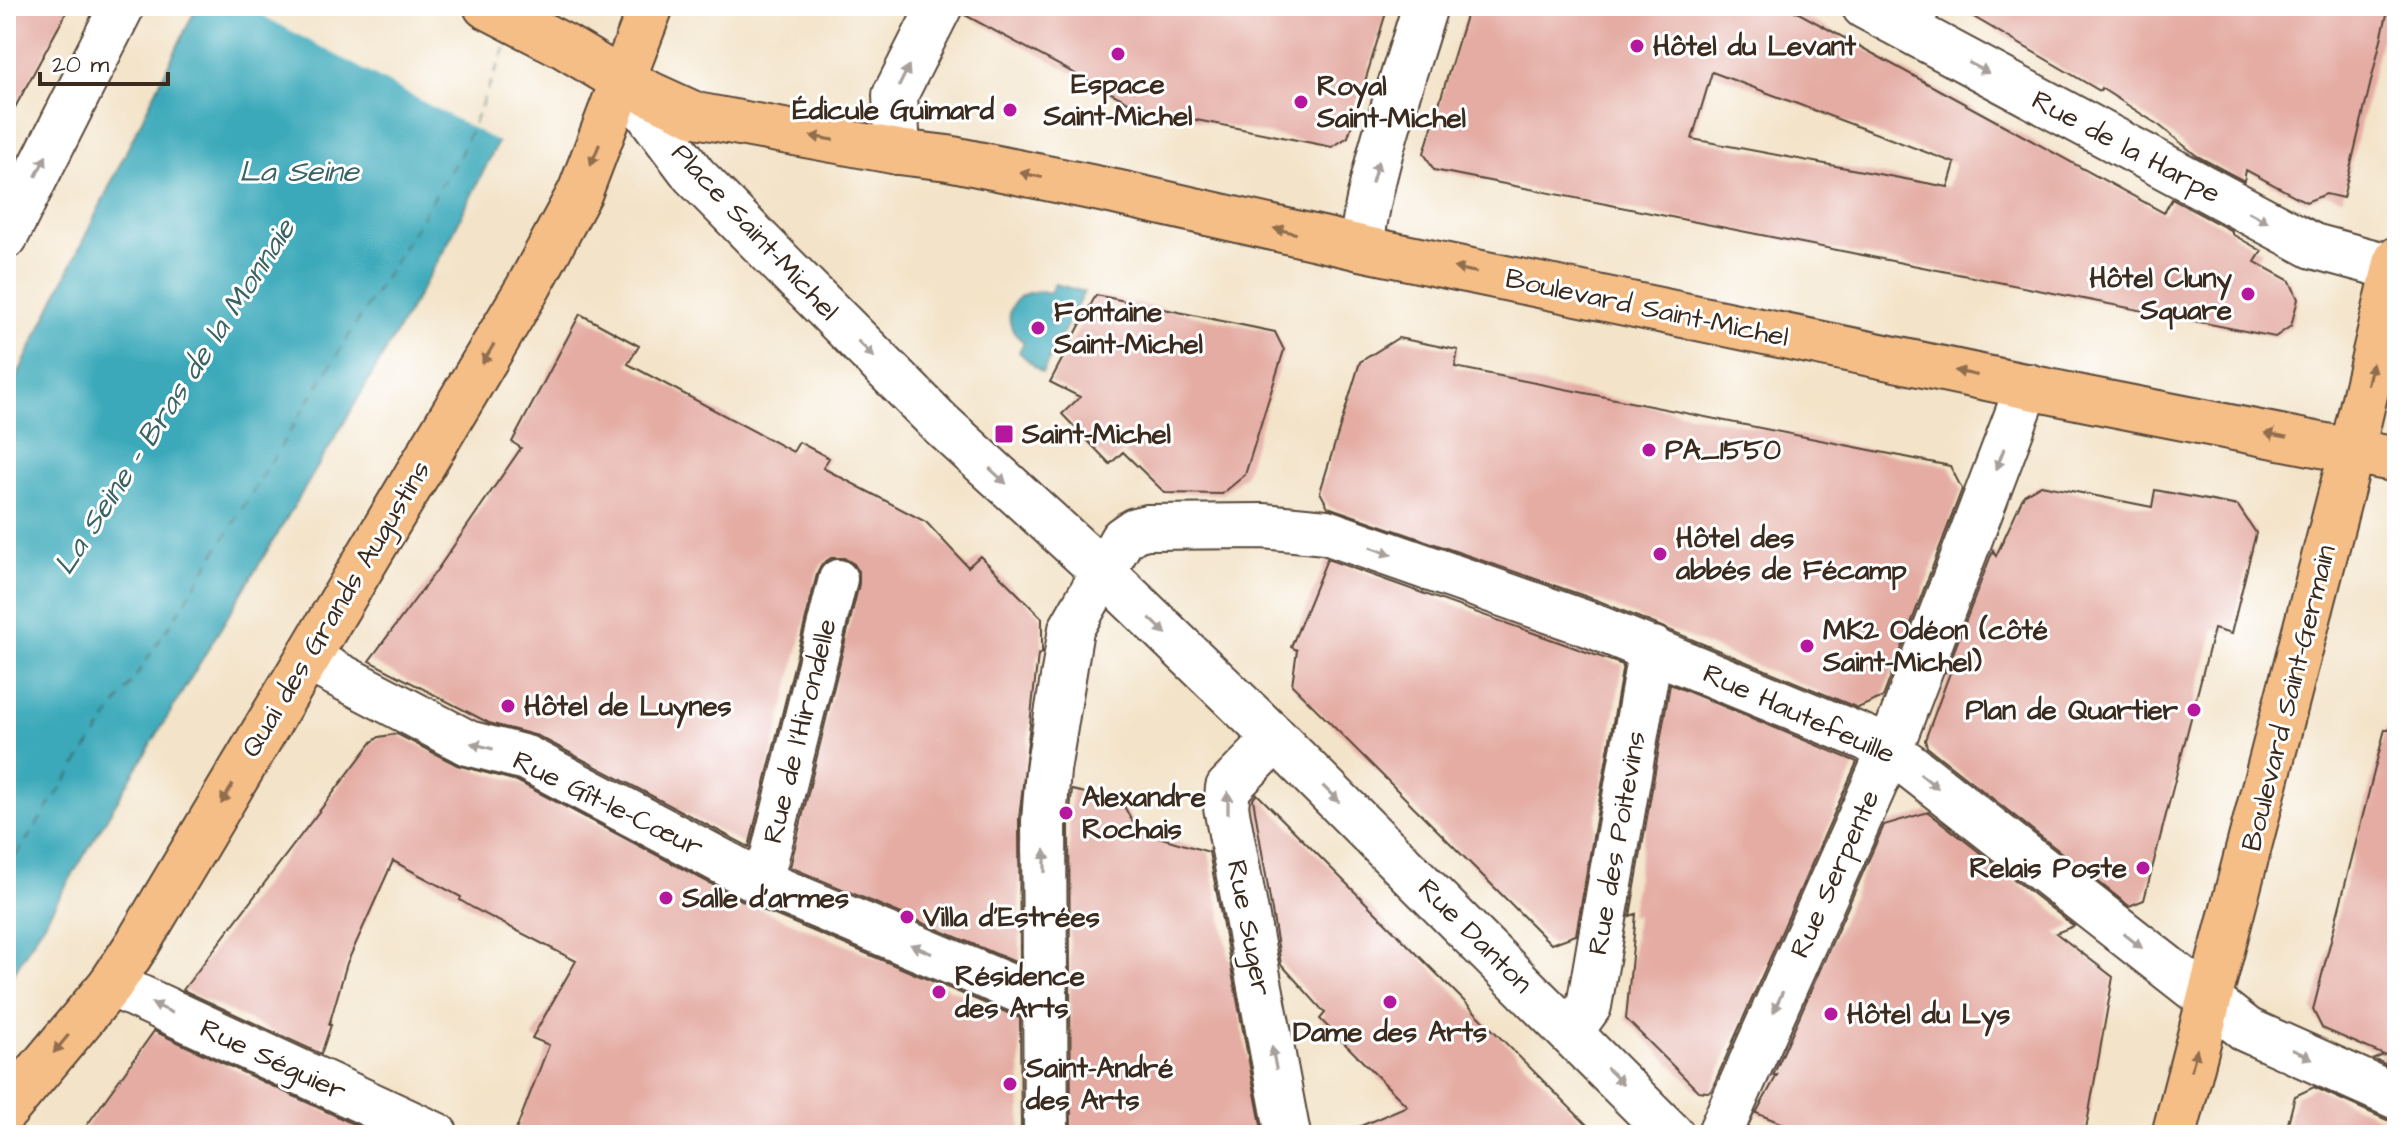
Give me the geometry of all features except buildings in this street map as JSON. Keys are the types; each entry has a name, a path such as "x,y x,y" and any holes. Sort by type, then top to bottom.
{"main road":[{"path":"486,6 564,46 624,82"},
{"name":"Quai des Grands Augustins","path":"6,1110 111,984 528,288 580,192 651,6"},
{"name":"Place Saint-Michel","path":"624,82 696,115 898,152"},
{"name":"Boulevard Saint-Michel","path":"898,152 948,158 1100,189 1361,248 2397,460"},
{"name":"Boulevard Saint-Germain","path":"2174,1135 2352,450 2396,263"}],"street":[{"path":"6,236 122,6"},
{"path":"898,152 895,95 940,6"},
{"path":"1361,248 1372,183 1425,6"},
{"name":"Rue de la Harpe","path":"1864,6 1916,19 2313,246 2396,263"},
{"name":"Place Saint-Michel","path":"624,82 694,175 760,243 940,423 1102,571 1276,739"},
{"name":"Rue Serpente","path":"1719,1135 1889,752 2028,386"},
{"name":"Rue Hautefeuille","path":"1046,1135 1044,821 1048,770 1071,629 1122,539 1135,530 1147,527 1263,526 1326,532 1653,649 1868,739 1889,752 2247,1030 2397,1097"},
{"name":"Rue de l'Hirondelle","path":"763,883 838,579"},
{"name":"Rue des Poitevins","path":"1571,1031 1589,1006 1653,649"},
{"name":"Rue Gît-le-Cœur","path":"308,659 468,743 526,758 763,883 1044,1001"},
{"name":"Rue Danton","path":"1276,739 1672,1135"},
{"name":"Rue Suger","path":"1276,739 1228,788 1226,807 1288,1135"},
{"name":"Rue Séguier","path":"111,984 396,1127 436,1135"}],"water":[{"name":"La Seine","path":"197,6 565,6 447,245 6,986 6,382 13,385"},
{"name":"Fontaine Saint-Michel","path":"1055,284 1084,292 1042,373 1019,352 1024,342 1010,324 1010,314 1018,298 1027,293 1049,294"}],"pier":[{"path":"245,6 569,6 502,144"}],"ferry route":[{"path":"6,871 185,602 460,155 508,42"}],"place":[{"name":"Hôtel du Levant","path":"1637,46"},
{"name":"Espace Saint-Michel","path":"1118,54"},
{"name":"Royal Saint-Michel","path":"1301,102"},
{"name":"Édicule Guimard","path":"1010,110"},
{"name":"Hôtel Cluny Square","path":"2248,294"},
{"name":"Fontaine Saint-Michel","path":"1038,328"},
{"name":"Saint-Michel","path":"1004,434"},
{"name":"PA_1550","path":"1649,450"},
{"name":"Hôtel des abbés de Fécamp","path":"1660,554"},
{"name":"MK2 Odéon (côté Saint-Michel)","path":"1807,646"},
{"name":"Hôtel de Luynes","path":"508,706"},
{"name":"Plan de Quartier","path":"2194,710"},
{"name":"Alexandre Rochais","path":"1066,813"},
{"name":"Relais Poste","path":"2143,868"},
{"name":"Salle d'armes","path":"666,898"},
{"name":"Villa d'Estrées","path":"907,917"},
{"name":"Résidence des Arts","path":"939,992"},
{"name":"Dame des Arts","path":"1390,1002"},
{"name":"Hôtel du Lys","path":"1831,1014"},
{"name":"Saint-André des Arts","path":"1010,1084"}],"water label":[{"name":"La Seine - Bras de la Monnaie","path":"175,397"}]}
